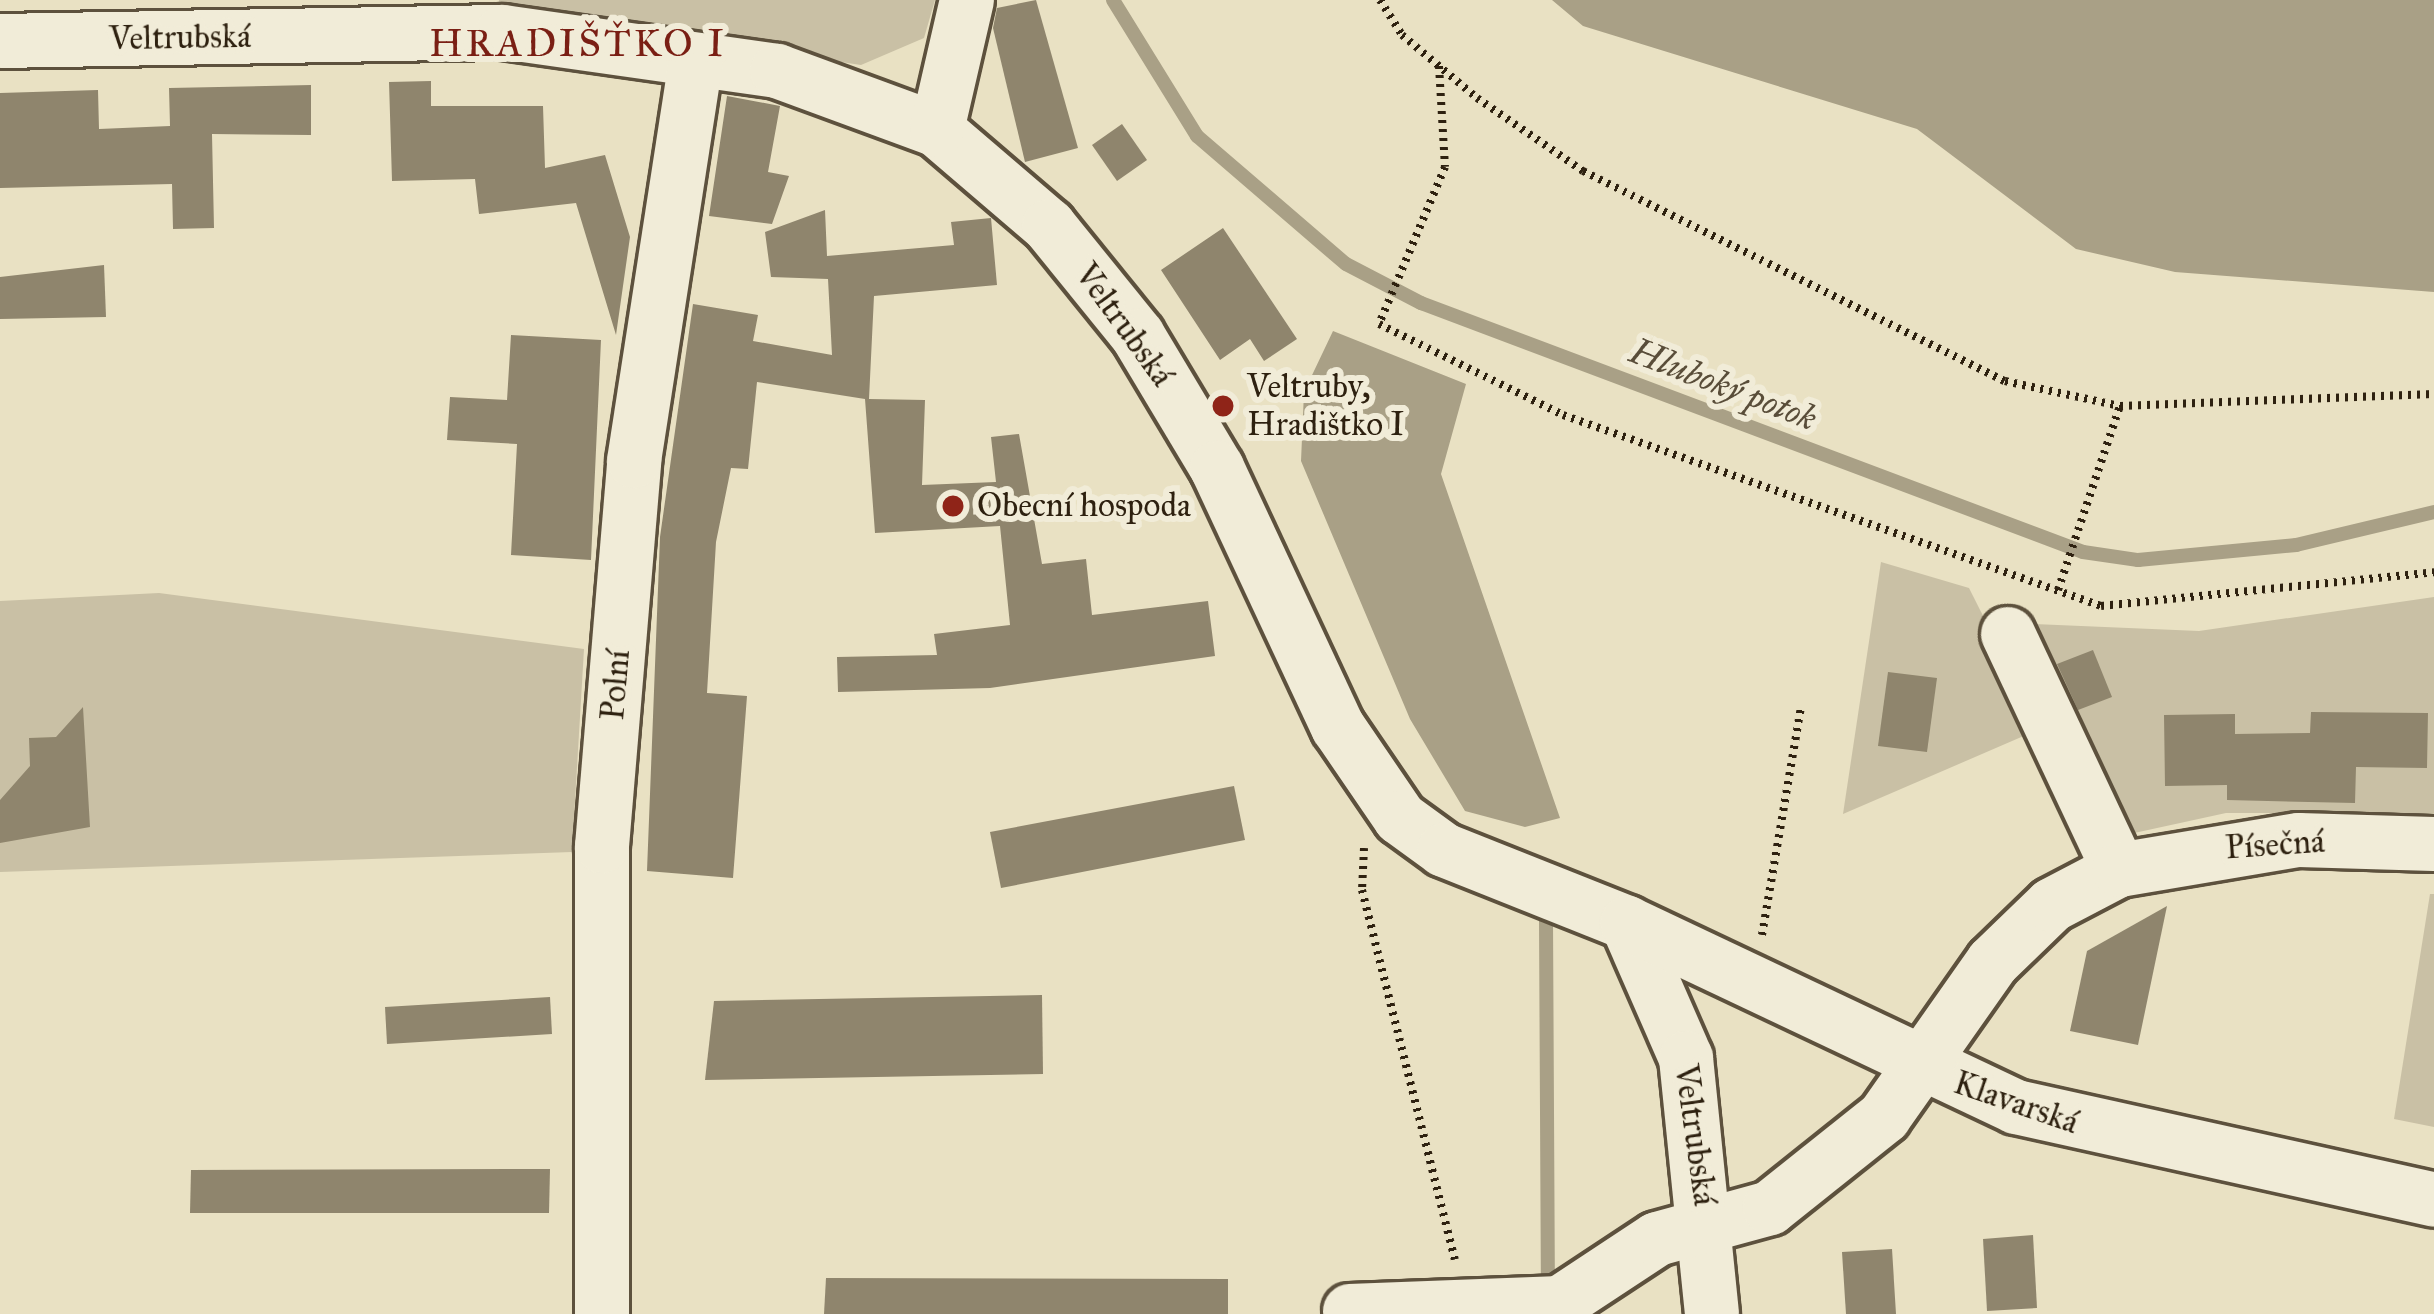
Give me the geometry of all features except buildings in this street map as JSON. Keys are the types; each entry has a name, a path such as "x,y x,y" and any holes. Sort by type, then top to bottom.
{"street":[{"path":"937,130 967,0"},
{"name":"Veltrubská","path":"0,41 502,32 846,89 937,130 1049,226 1138,335 1217,468 1367,774 1444,850 1627,923 1686,1058 1707,1217 1712,1314"},
{"name":"Polní","path":"602,1314 602,846 634,461 696,61"},
{"path":"2008,634 2119,870"},
{"name":"Písečná","path":"1707,1217 1770,1208 1884,1117 1915,1068 2008,948 2052,905 2119,870 2299,840 2434,844"},
{"name":"Klavarská","path":"1627,923 1915,1068 2114,1135 2434,1200"},
{"path":"1350,1311 1573,1309 1707,1217"}],"path":[{"path":"1380,0 1439,66 1583,171 1902,339 2005,381 2120,406 2434,394"},
{"path":"1439,66 1444,167 1420,246 1379,323 1563,415 2060,585 2101,606 2434,572"},
{"path":"2060,585 2120,406"},
{"path":"1753,987 1801,706"},
{"path":"1367,774 1361,890 1462,1307"}],"shaded area":[{"path":"499,0 935,0 924,38 861,65 498,11"},
{"path":"1552,0 2434,0 2434,292 2175,272 2076,249 1917,129 1583,26"},
{"path":"1333,331 1466,384 1441,474 1560,818 1525,827 1465,811 1410,719 1301,461 1304,392"},
{"path":"1881,562 1969,588 2040,729 1843,814"},
{"path":"159,593 584,649 572,852 0,872 0,601"},
{"path":"2434,597 2434,813 2226,813 2125,835 2034,624 2199,631"},
{"path":"2430,894 2434,894 2434,1127 2394,1119"}],"waterway":[{"name":"Hluboký potok","path":"1113,0 1197,136 1346,264 1421,303 2083,552 2138,560 2296,545 2434,512"},
{"path":"1546,920 1548,1281"}],"place":[{"name":"Veltruby, Hradištko I","path":"1223,406"},
{"name":"Obecní hospoda","path":"953,506"}],"district":[{"name":"HRADIŠŤKO I","path":"578,43"}]}
